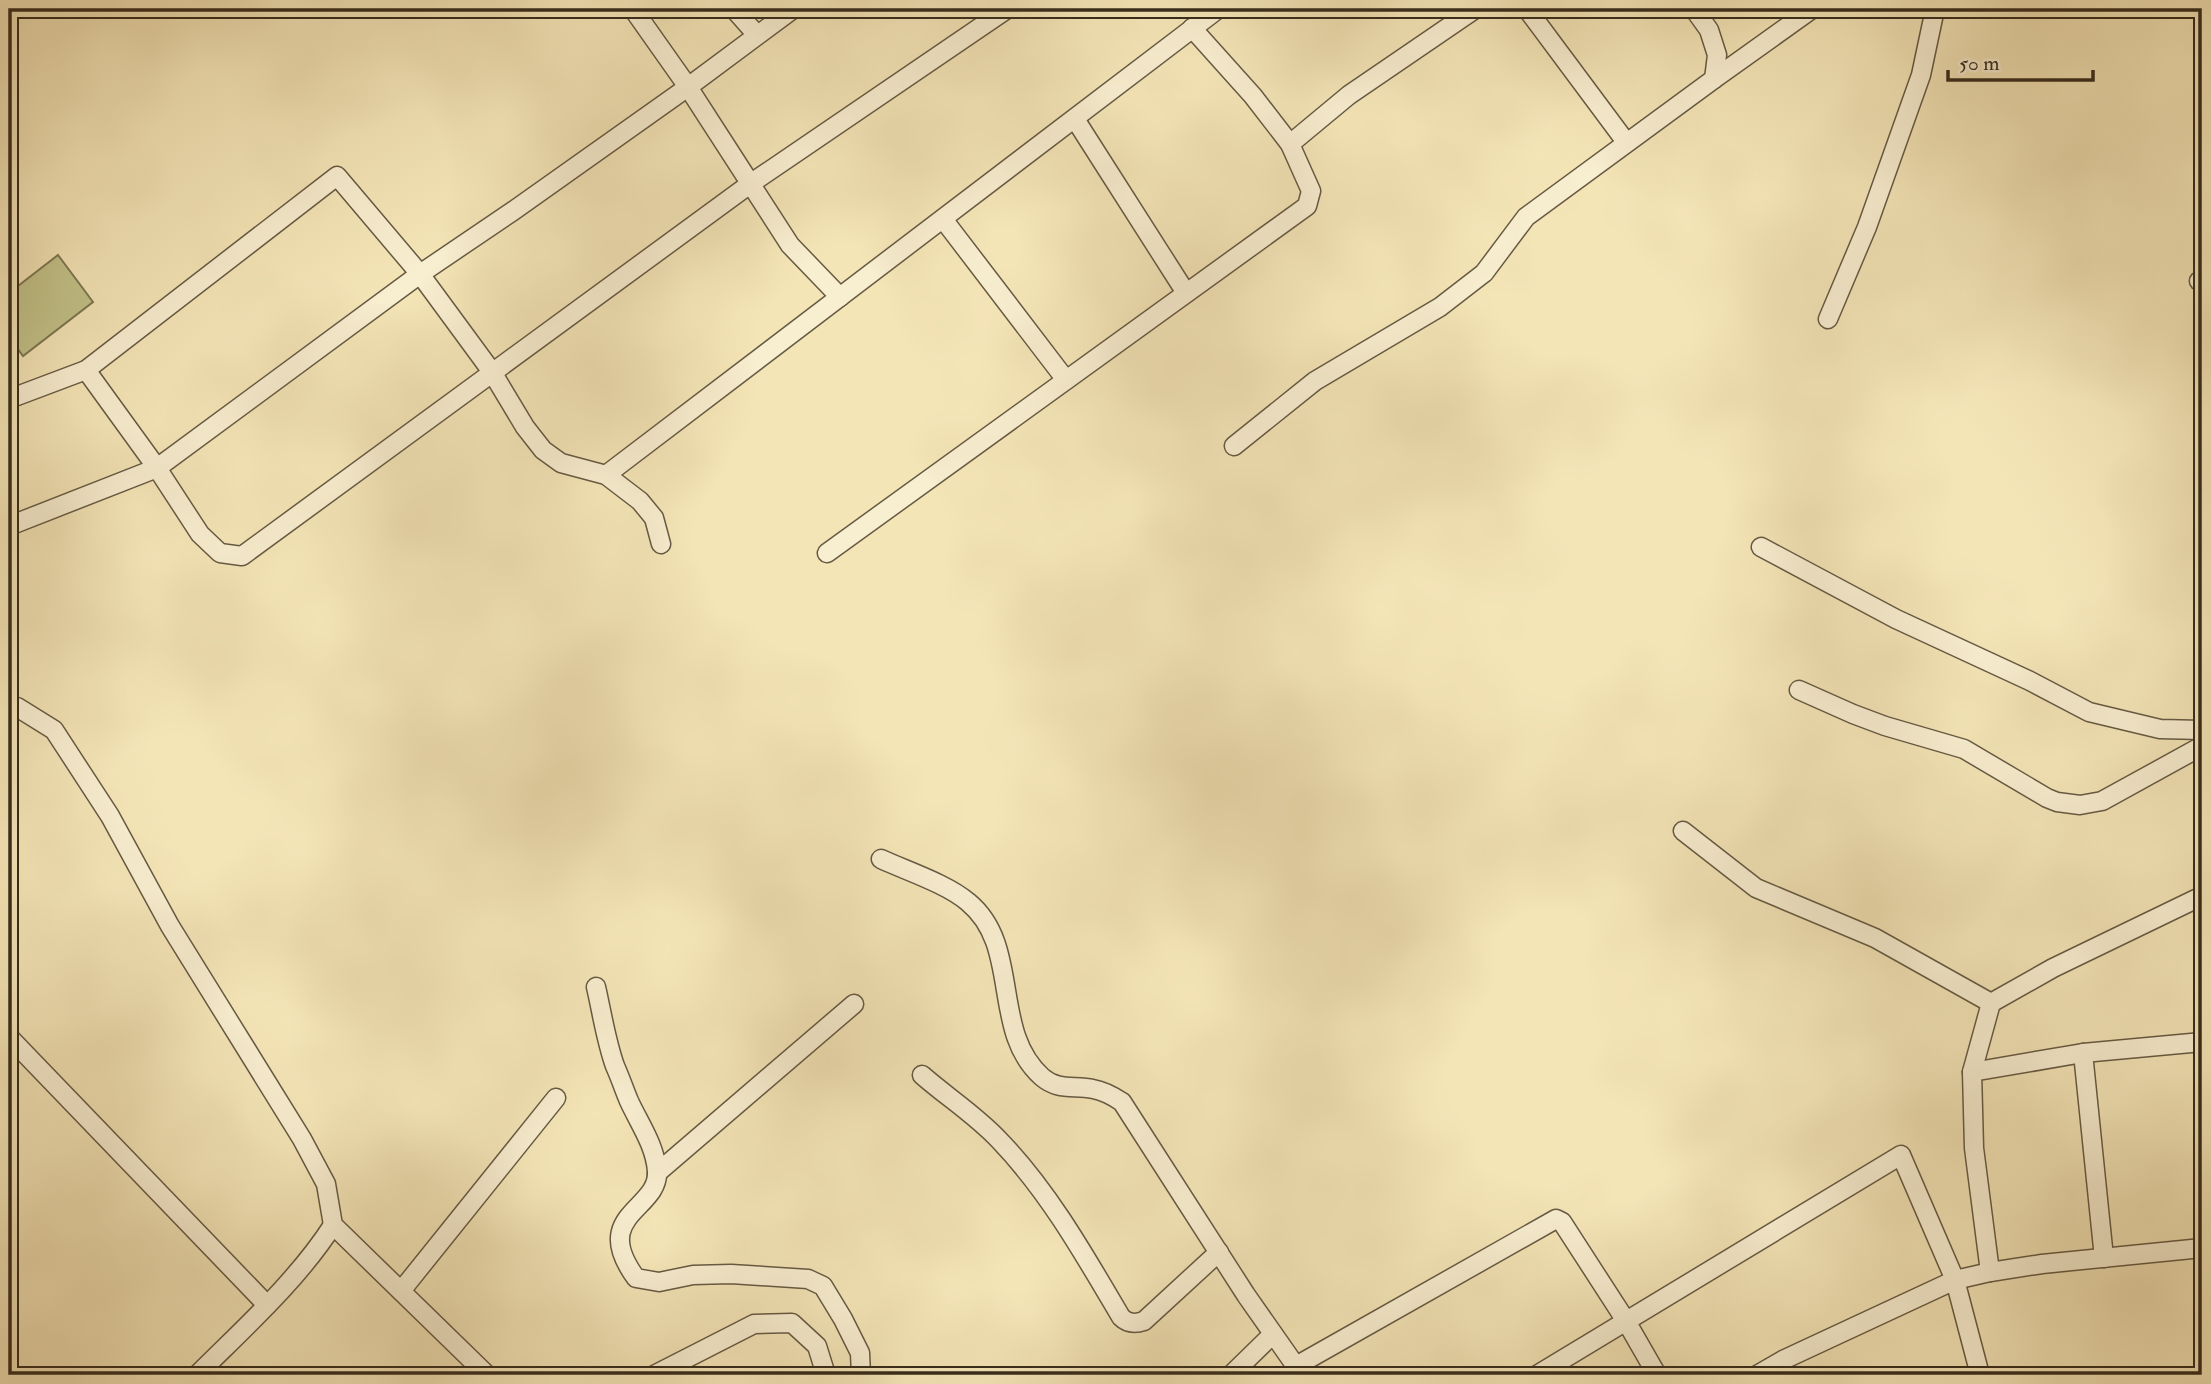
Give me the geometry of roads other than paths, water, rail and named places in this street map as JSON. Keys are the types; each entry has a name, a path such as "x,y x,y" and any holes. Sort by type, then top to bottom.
{"street":[{"path":"634,9 688,87 790,246 840,297"},
{"path":"734,9 757,35"},
{"path":"9,526 157,468 419,274 513,211 793,9"},
{"path":"86,370 157,468 200,534 220,553 242,556 750,184 1007,9"},
{"path":"606,475 1219,9"},
{"path":"1290,144 1349,94 1475,9"},
{"path":"1527,9 1626,142"},
{"path":"1694,9 1709,30 1717,55 1714,79"},
{"path":"1234,446 1315,381 1440,307 1484,273 1526,216 1812,9"},
{"path":"1828,319 1867,227 1921,75 1935,9"},
{"path":"827,553 1307,206 1311,191 1290,144 1192,28"},
{"path":"1075,119 1186,293"},
{"path":"9,398 86,370 337,176 419,274 492,372 542,450 561,463 606,475 640,501 654,518 661,544"},
{"path":"943,219 1066,380"},
{"path":"1761,547 1896,619 2030,681 2089,712 2160,729 2202,730"},
{"path":"1799,690 1874,722 1964,749 2047,798 2069,804 2102,801 2202,746"},
{"path":"9,707 17,707 54,730 110,816 170,926 302,1139 326,1184 333,1225 487,1375"},
{"path":"1683,831 1756,888 1875,938 1991,1003"},
{"path":"881,859 956,893 978,911 996,943 1013,1031 1024,1055 1041,1076 1057,1086 1092,1088 1122,1102 1299,1371 1556,1219 1562,1222 1626,1321 1657,1375"},
{"path":"1990,1272 1974,1147 1972,1072 1991,1003 2053,968 2202,896"},
{"path":"596,987 613,1061 652,1150 657,1172 653,1188 627,1217 619,1240 625,1262 636,1278 659,1282 692,1275 731,1274 808,1279 823,1286 860,1353 861,1375"},
{"path":"657,1172 854,1004"},
{"path":"10,1041 267,1305"},
{"path":"1972,1072 2083,1053 2202,1043"},
{"path":"2083,1053 2104,1258"},
{"path":"922,1075 998,1138 1024,1167 1047,1198 1125,1321 1144,1321 1219,1252"},
{"path":"401,1291 556,1098"},
{"path":"1537,1375 1901,1155 1955,1280 1979,1375"},
{"path":"197,1375 267,1305 324,1240 333,1225"},
{"path":"1757,1375 1783,1360 1955,1280 1990,1272 2202,1248"},
{"path":"654,1375 754,1324 792,1323 817,1346 826,1375"},
{"path":"1231,1375 1273,1334"}]}
